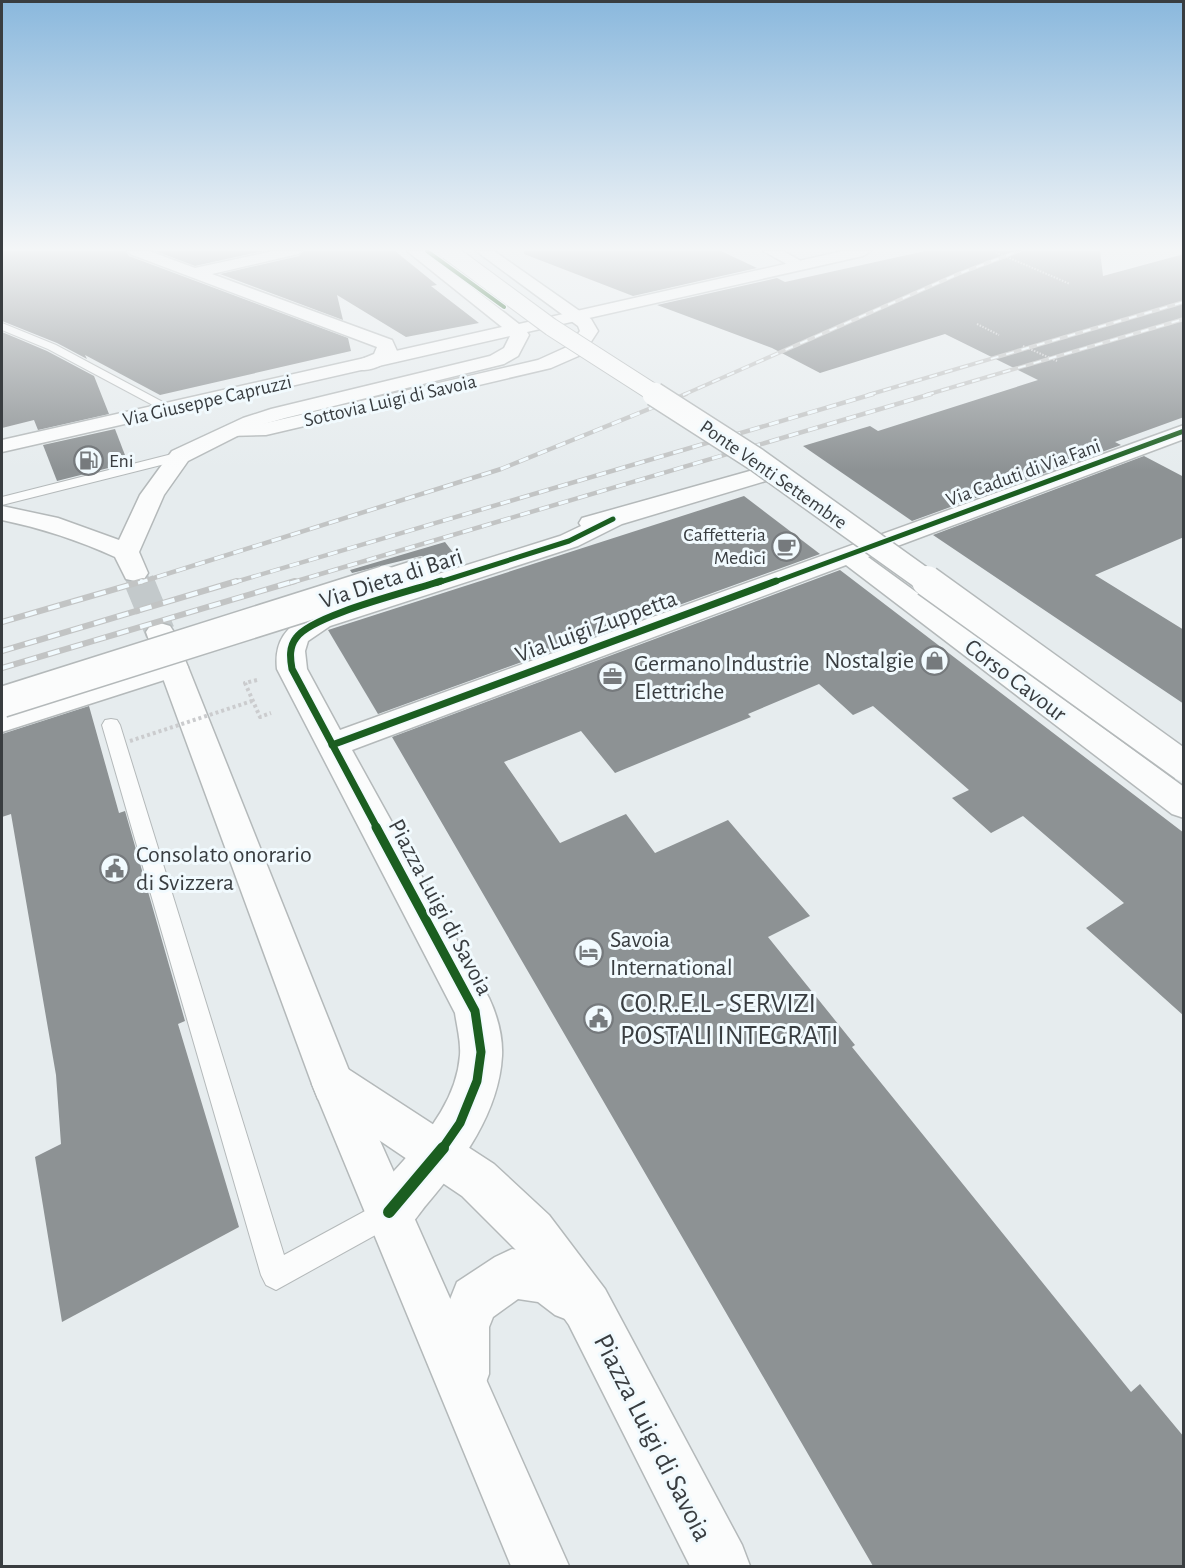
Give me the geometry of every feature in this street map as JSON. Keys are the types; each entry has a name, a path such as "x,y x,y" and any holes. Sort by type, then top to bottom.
{"street":[{"path":"332,324 385,344 388,351 364,365"},
{"path":"509,324 518,332"},
{"name":"Via Giuseppe Capruzzi","path":"2,446 546,324"},
{"name":"Ponte Venti Settembre","path":"547,324 742,450 1184,766"},
{"name":"Sottovia Luigi di Savoia","path":"235,431 266,429 544,364 576,350 588,331 585,324"},
{"name":"Sottovia Luigi di Savoia","path":"2,513 38,519 84,532 130,563 152,495 180,456 250,422 278,413 497,360 511,352 518,332"},
{"name":"Via Caduti di Via Fani","path":"861,550 1184,431"},
{"path":"1160,440 1184,451"},
{"name":"Via Dieta di Bari","path":"2,702 425,569 556,530 613,519 771,472 861,550"},
{"name":"Via Dieta di Bari","path":"332,745 292,669 289,655 300,630 320,620 569,541 613,519"},
{"name":"Via Luigi Zuppetta","path":"332,745 861,550"},
{"name":"Corso Cavour","path":"861,550 1184,805"},
{"path":"2,721 173,667 160,632"},
{"name":"Piazza Luigi di Savoia","path":"173,667 333,1084 540,1566"},
{"name":"Piazza Luigi di Savoia","path":"332,745 475,1011 481,1054 471,1103 441,1153 389,1212"},
{"name":"Piazza Luigi di Savoia","path":"333,1084 441,1153 478,1180 532,1232 586,1307 722,1566"},
{"name":"Piazza Luigi di Savoia","path":"463,1383 464,1327 475,1300 512,1274 547,1279 586,1307"}],"lane":[{"path":"2,326 52,347 168,408"},
{"name":"Sottovia Luigi di Savoia","path":"2,501 180,456"},
{"path":"111,725 276,1275 389,1212"}],"path":[{"path":"977,324 999,335"},
{"path":"1023,346 1057,361"},
{"path":"259,679 245,683 260,717 275,712"},
{"path":"130,741 252,700"}],"building":[{"path":"10,324 311,324 348,338 351,351 160,395 85,355 87,359 57,343"},
{"path":"385,324 473,324 406,337"},
{"path":"708,324 1184,324 1184,417 1115,442 1121,445 912,521 803,446 870,426 878,431 1038,380 945,334 820,373 772,348"},
{"path":"2,332 47,351 94,376 109,414 38,430 34,420 2,428"},
{"name":"Eni","path":"115,429 128,463 57,481 43,445"},
{"path":"1144,456 1184,477 1184,537 1095,575 1184,630 1184,704 933,535"},
{"path":"744,496 820,554 378,714 328,630"},
{"path":"445,542 462,564 439,572 435,559 421,556 352,573 350,570"},
{"path":"840,570 1184,833 1184,1016 1086,928 1124,903 1023,816 991,833 952,798 969,790 873,706 853,715 819,684 748,714 751,717 615,773 581,731 504,762 560,843 626,814 655,853 728,820 810,916 768,937 855,1045 852,1047 1131,1392 1140,1384 1184,1437 1184,1566 873,1566 392,737"},
{"path":"89,706 119,813 125,811 185,1021 178,1024 239,1227 62,1322 35,1157 61,1144 56,1075 11,814 2,817 2,734"}],"tunnel":[{"path":"135,573 139,583"},
{"path":"139,581 160,632"}],"railway":[{"path":"683,395 844,324"},
{"path":"868,395 1109,324"},
{"path":"926,395 1166,324"},
{"path":"138,583 501,469 686,394"},
{"path":"232,583 873,394"},
{"path":"290,583 931,394"},
{"path":"2,622 143,581"},
{"path":"2,651 237,581"},
{"path":"2,668 295,581"}],"cycle path":[{"path":"332,745 1184,431"},
{"path":"389,1212 435,1159 460,1123 477,1081 481,1057 479,1034 475,1011 292,669 292,644 299,633 320,620 569,541 613,519"}],"place":[{"name":"Eni","path":"88,460"},
{"name":"Caffetteria Medici","path":"787,546"},
{"name":"Nostalgie","path":"935,660"},
{"name":"Germano Industrie Elettriche","path":"613,677"},
{"name":"Consolato onorario di Svizzera","path":"115,868"},
{"name":"Savoia International","path":"589,953"},
{"name":"CO.R.E.L - SERVIZI POSTALI INTEGRATI","path":"599,1018"}]}
